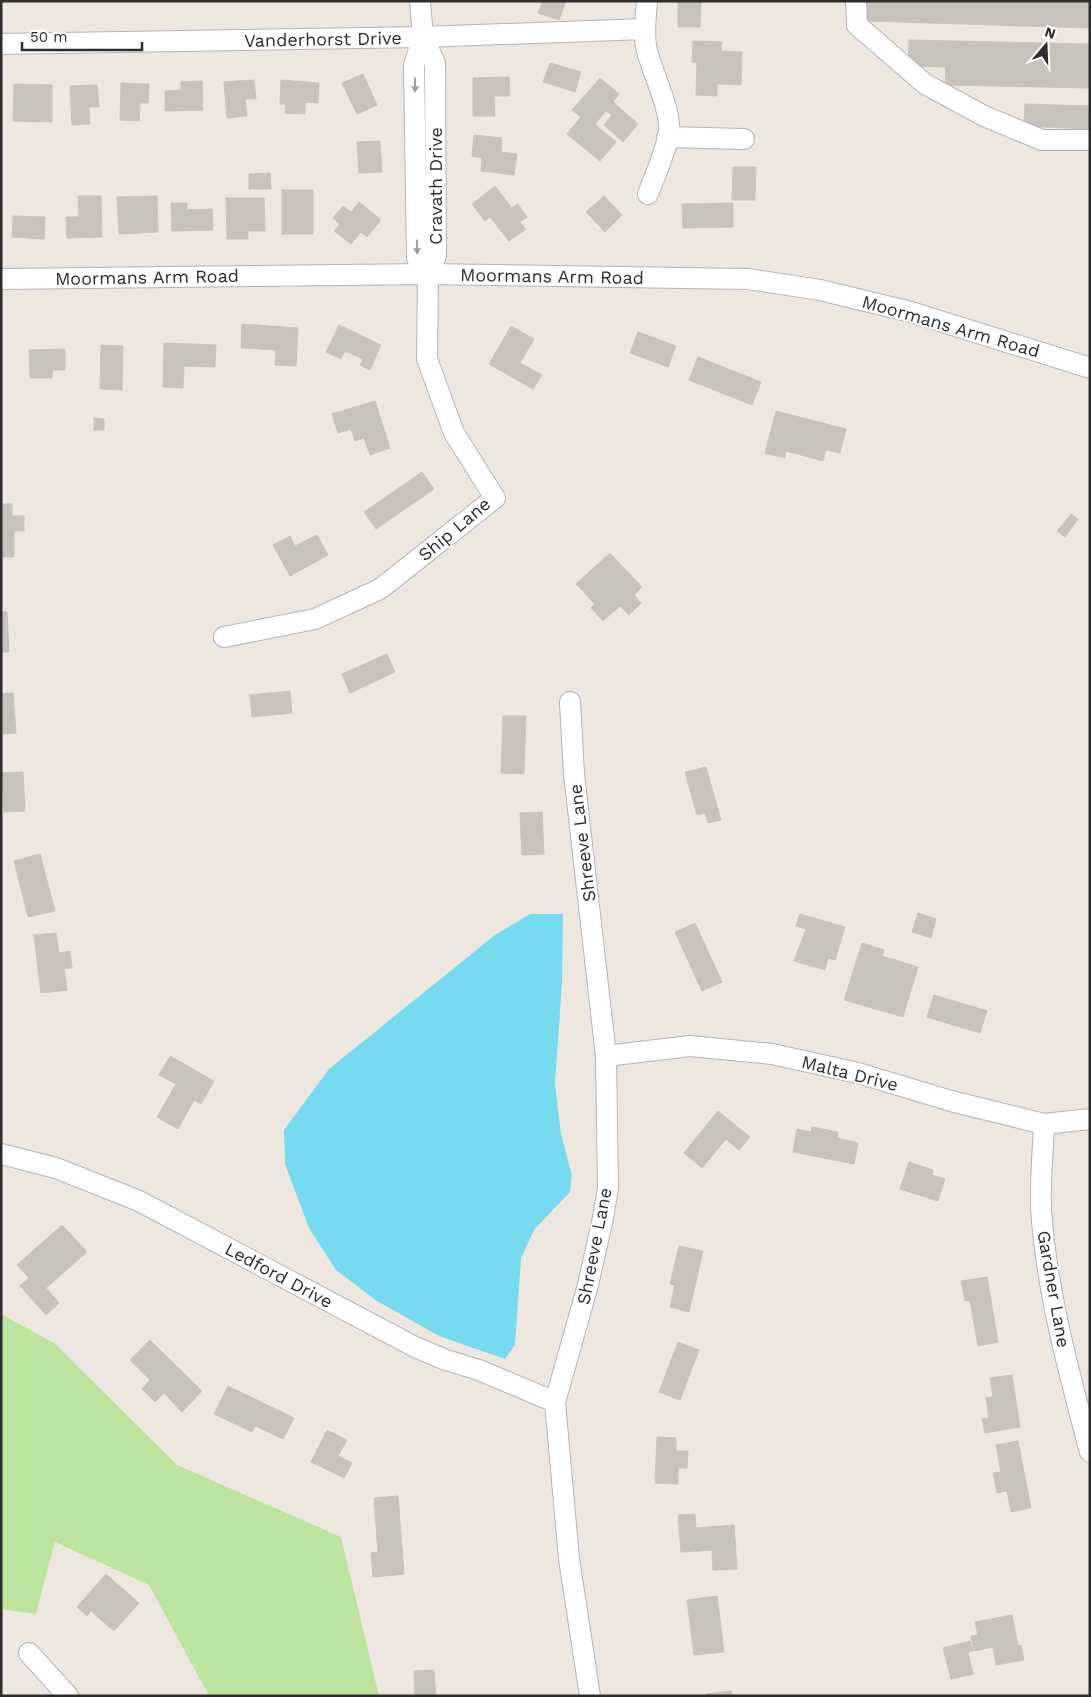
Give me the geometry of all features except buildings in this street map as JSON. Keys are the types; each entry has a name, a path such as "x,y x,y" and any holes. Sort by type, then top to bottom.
{"street":[{"name":"Cravath Drive","path":"420,1 423,37 414,64 417,258 428,274"},
{"path":"647,1 645,29 647,50 668,120 668,137 648,194"},
{"path":"856,1 857,25 925,84 984,116 1042,140 1090,140"},
{"name":"Vanderhorst Drive","path":"1,44 423,37 645,29"},
{"path":"668,137 744,139"},
{"name":"Moormans Arm Road","path":"1,279 428,274 748,279 820,290 911,312 1090,368"},
{"name":"Ship Lane","path":"224,637 315,619 380,589 495,498 454,433 427,358 428,274"},
{"name":"Shreeve Lane","path":"570,702 574,774 606,1056 608,1188 588,1285 555,1402 570,1559 590,1696"},
{"name":"Malta Drive","path":"606,1056 690,1046 772,1054 858,1073 952,1101 1044,1124 1090,1119"},
{"name":"Gardner Lane","path":"1044,1124 1041,1206 1045,1252 1073,1389 1090,1452"},
{"name":"Ledford Drive","path":"1,1154 56,1168 139,1201 415,1347 446,1360 479,1370 555,1402"},
{"path":"29,1653 68,1696"}],"green space":[{"path":"1,1314 54,1343 177,1465 341,1537 379,1696 209,1696 149,1585 55,1542 36,1614 1,1609"}],"water":[{"path":"530,914 563,914 562,982 555,1084 561,1134 572,1176 570,1192 534,1230 521,1258 515,1345 505,1359 439,1336 377,1301 336,1270 309,1228 285,1164 284,1130 329,1069 495,935"}]}
